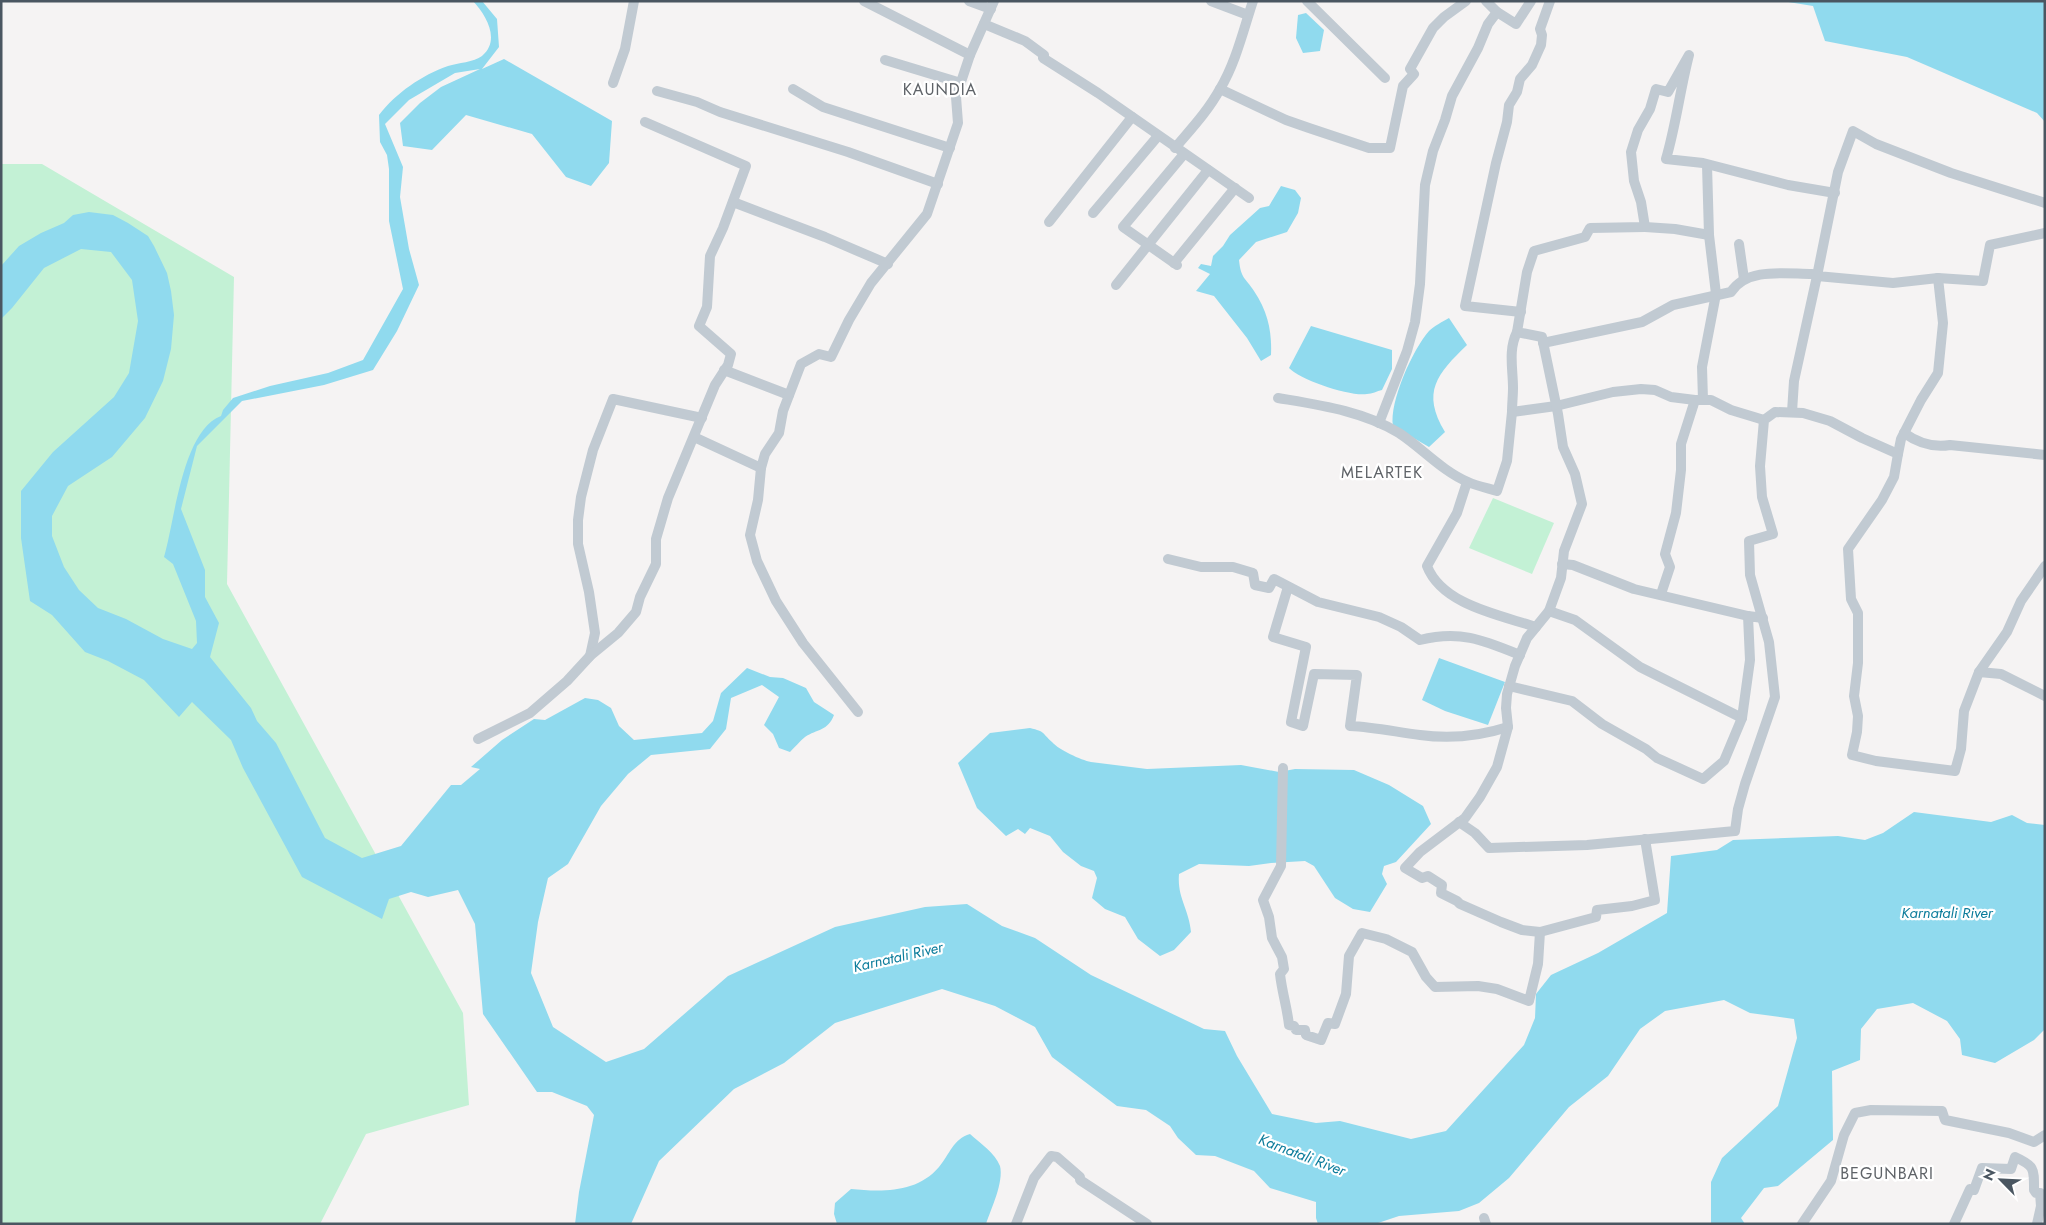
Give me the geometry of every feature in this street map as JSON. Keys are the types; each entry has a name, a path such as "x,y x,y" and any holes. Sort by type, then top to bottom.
{"street":[{"path":"612,83 625,49 634,1"},
{"path":"864,1 970,55"},
{"path":"858,712 803,643 776,601 756,561 750,535 765,454 779,433 783,411 801,364 819,354 832,357 849,320 872,283 928,214 958,122 956,97 970,55 992,5 969,1"},
{"path":"1174,148 1198,122 1220,89 1236,52 1253,1"},
{"path":"1307,1 1385,78"},
{"path":"1220,89 1286,120 1309,128 1369,148 1390,148 1403,86 1414,74 1410,69 1433,28 1444,17 1466,1"},
{"path":"1486,1 1497,12 1516,24 1532,1"},
{"path":"1521,312 1466,306 1496,163 1508,122 1509,105 1517,92 1520,79 1532,65 1541,45 1542,35 1540,29 1550,1"},
{"path":"1214,2 1248,15"},
{"path":"1378,423 1407,351 1415,322 1420,284 1425,184 1433,151 1452,96 1478,48 1488,24 1497,12"},
{"path":"984,24 1025,41 1044,55 1043,58 1098,93 1174,148 1249,198"},
{"path":"1646,227 1634,181 1631,152 1638,130 1650,109 1656,89 1668,92 1689,55 1678,113 1666,159 1708,165 1788,186 1835,192"},
{"path":"885,60 961,83"},
{"path":"793,89 822,107 950,148"},
{"path":"657,91 848,152 938,184"},
{"path":"1049,222 1132,117"},
{"path":"478,739 530,713 567,681 590,656 618,633 636,612 640,597 656,564 656,539 668,498 731,354 700,326 707,307 710,256 746,166 644,122"},
{"path":"1792,412 1794,381 1838,172 1853,131 1876,144 1951,173 2045,203"},
{"path":"1093,213 1158,136"},
{"path":"1184,154 1123,227 1176,264 1235,188"},
{"path":"1661,594 1670,567 1665,554 1676,513 1681,470 1681,444 1699,400 1702,367 1716,294 1709,235 1708,165"},
{"path":"1116,285 1208,170"},
{"path":"733,202 826,237 888,264"},
{"path":"1278,398 1365,416 1399,433 1438,463 1467,482 1497,491 1507,461 1512,412 1511,357 1513,340 1517,332 1527,272 1534,251 1585,237 1590,228 1646,227 1675,229 1709,235"},
{"path":"1543,343 1595,330 1642,322 1673,305 1731,292 1736,284 1744,279 1773,273 1893,284 1938,278 1983,281 1990,245 2045,233"},
{"path":"1739,244 1744,279"},
{"path":"1938,278 1943,323 1938,373 1920,400 1904,433 1894,477 1882,500 1848,549 1851,598 1858,612 1858,664 1854,696 1858,716 1852,755 1895,764 1955,771 1961,749 1964,710 1979,672 2007,632 2021,601 2045,566"},
{"path":"1517,332 1542,337 1563,447 1575,474 1582,504 1564,551 1560,578 1549,611 1527,638 1509,686 1506,708 1508,727 1497,767 1480,797 1465,818 1420,852 1405,868 1422,878 1428,876 1442,885 1441,893 1460,904 1522,930 1540,932 1596,917 1597,910 1632,906 1655,900 1645,839"},
{"path":"724,370 789,395"},
{"path":"1512,412 1556,406 1613,392 1641,389 1655,390 1671,397 1711,400 1732,410 1764,420"},
{"path":"590,656 595,632 589,592 578,544 578,520 581,497 593,450 613,399 702,418"},
{"path":"1459,822 1475,833 1489,848 1587,845 1735,831 1738,809 1745,784 1776,697 1770,642 1750,575 1749,541 1773,534 1762,497 1760,466 1764,420 1774,412 1803,413 1830,421 1898,454"},
{"path":"1904,433 1924,444 1938,447 1950,445 2045,455"},
{"path":"694,437 761,468"},
{"path":"1467,482 1457,513 1428,566 1431,575 1446,592 1463,602 1536,627"},
{"path":"1168,559 1201,566 1233,567 1253,573 1255,585 1269,588 1274,579 1318,602 1379,617 1400,627 1420,640 1440,635 1464,636 1488,642 1520,655"},
{"path":"1562,564 1573,565 1634,589 1661,594 1702,606 1762,618"},
{"path":"1288,587 1273,637 1306,647 1291,722 1303,726 1314,674 1357,675 1350,726 1375,727 1421,735 1465,736 1486,734 1508,727"},
{"path":"1549,611 1575,620 1640,667 1742,718"},
{"path":"1509,686 1572,701 1602,724 1646,749 1657,758 1703,779 1724,762 1742,718 1750,660 1748,616"},
{"path":"1979,672 2002,674 2045,696"},
{"path":"1283,768 1281,866 1263,900 1269,917 1272,938 1282,957 1284,969 1280,974 1289,1026 1294,1026 1296,1030 1305,1030 1306,1035 1321,1040 1330,1022 1335,1024 1346,994 1349,956 1362,933 1386,939 1412,952 1426,977 1435,987 1478,986 1497,989 1529,1001 1538,964 1540,932"},
{"path":"1802,1224 1831,1181 1844,1135 1855,1112 1871,1110 1942,1111 1945,1120 2009,1133 2034,1142 2045,1135"},
{"path":"1016,1224 1034,1178 1051,1156 1057,1156 1080,1176 1080,1180 1147,1224"},
{"path":"1954,1224 1966,1195 1970,1189 1974,1190 1982,1168 2011,1169 2015,1157 2028,1163 2034,1170 2034,1190 2040,1194 2041,1206 2037,1224"}],"green space":[{"path":"1,164 42,164 234,277 227,584 463,1013 469,1105 366,1134 320,1224 1,1224"},
{"path":"1493,498 1554,523 1532,574 1469,548"}],"water":[{"name":"Karnatali River","path":"473,1 482,1 497,19 499,47 482,69 504,59 612,121 609,163 591,186 566,177 532,134 466,115 432,150 403,146 400,123 420,103 441,87 480,69 455,73 409,100 385,124 403,167 400,197 409,249 419,285 397,331 373,370 324,385 242,401 197,446 181,509 205,570 205,597 219,623 210,657 251,708 257,721 276,743 325,838 362,858 401,846 451,785 461,785 480,769 471,767 502,740 534,719 545,720 585,698 598,700 611,708 619,726 634,740 702,733 713,721 721,693 747,668 770,677 783,678 806,688 814,702 834,715 829,724 805,737 790,752 779,748 773,734 764,725 779,697 762,685 731,698 726,729 710,749 651,755 628,774 601,806 568,864 548,878 538,922 531,973 553,1027 606,1062 644,1049 728,976 835,927 925,907 967,904 1002,926 1035,938 1091,975 1204,1029 1225,1031 1237,1056 1272,1114 1316,1123 1340,1121 1411,1139 1446,1131 1524,1045 1535,1018 1536,994 1551,975 1598,953 1667,913 1671,856 1717,850 1733,840 1838,836 1865,840 1883,833 1914,812 1991,822 2012,815 2027,823 2045,825 2045,1029 2034,1040 1995,1063 1962,1055 1960,1039 1947,1021 1913,1003 1877,1009 1861,1029 1860,1060 1832,1071 1833,1140 1778,1186 1764,1188 1741,1218 1745,1224 1711,1224 1711,1182 1722,1158 1778,1106 1797,1038 1794,1019 1750,1013 1724,1000 1665,1011 1640,1029 1608,1076 1569,1107 1509,1178 1479,1203 1459,1211 1399,1216 1375,1224 1318,1224 1316,1202 1270,1188 1254,1171 1215,1156 1196,1155 1178,1138 1170,1126 1146,1110 1117,1106 1052,1057 1035,1027 995,1006 942,989 835,1023 784,1063 734,1089 659,1161 631,1224 575,1224 579,1192 594,1115 587,1106 552,1092 537,1092 483,1014 475,924 458,890 428,897 411,892 389,899 382,919 302,877 243,768 231,740 192,702 179,717 144,680 108,661 85,652 52,615 30,601 21,538 21,491 53,452 114,397 129,373 138,321 132,280 111,252 81,249 44,268 1,319 1,266 19,246 41,233 64,223 73,215 89,212 113,215 148,236 154,246 167,273 174,315 171,349 163,381 145,418 112,457 68,486 52,516 52,536 64,567 79,590 98,608 126,619 163,639 192,649 197,643 196,621 173,564 164,557 182,478 189,457 197,439 208,425 221,416 223,410 233,398 270,386 328,373 363,360 403,289 389,221 389,169 387,155 380,142 379,115 401,92 419,80 448,66 479,58 488,50 491,35 490,28 483,13"},
{"path":"1782,1 2045,1 2045,122 2037,113 1907,57 1825,41 1813,6"},
{"path":"1306,13 1324,30 1320,51 1303,53 1296,38 1298,15"},
{"path":"1281,186 1295,190 1301,198 1298,213 1287,232 1256,242 1239,260 1242,274 1263,306 1268,322 1271,338 1271,355 1261,361 1247,338 1214,296 1196,291 1210,274 1198,268 1201,264 1211,266 1213,256 1230,235 1260,208 1269,206"},
{"path":"1449,318 1467,345 1448,365 1436,384 1434,406 1445,432 1429,447 1393,426 1393,416 1398,390 1416,350 1429,331"},
{"path":"1311,326 1392,350 1392,369 1382,390 1369,394 1350,393 1304,378 1289,368"},
{"path":"1439,658 1505,682 1488,725 1445,711 1422,700"},
{"path":"1030,728 1041,732 1055,745 1065,751 1091,762 1147,769 1241,765 1279,772 1295,769 1354,770 1389,785 1423,806 1431,824 1396,862 1384,866 1382,874 1387,884 1370,912 1353,909 1335,898 1314,866 1305,861 1249,866 1199,864 1179,874 1181,897 1191,932 1174,950 1160,956 1138,939 1125,917 1105,909 1092,898 1097,878 1094,871 1081,866 1063,852 1050,836 1030,828 1025,834 1018,829 1006,836 977,808 958,763 990,733"},
{"path":"970,1134 991,1153 1000,1166 999,1187 986,1224 837,1224 834,1214 835,1203 851,1189 898,1189 920,1182 939,1167 960,1139"}],"district":[{"name":"KAUNDIA","path":"940,89"},
{"name":"MELARTEK","path":"1382,472"},
{"name":"BEGUNBARI","path":"1887,1173"}]}
